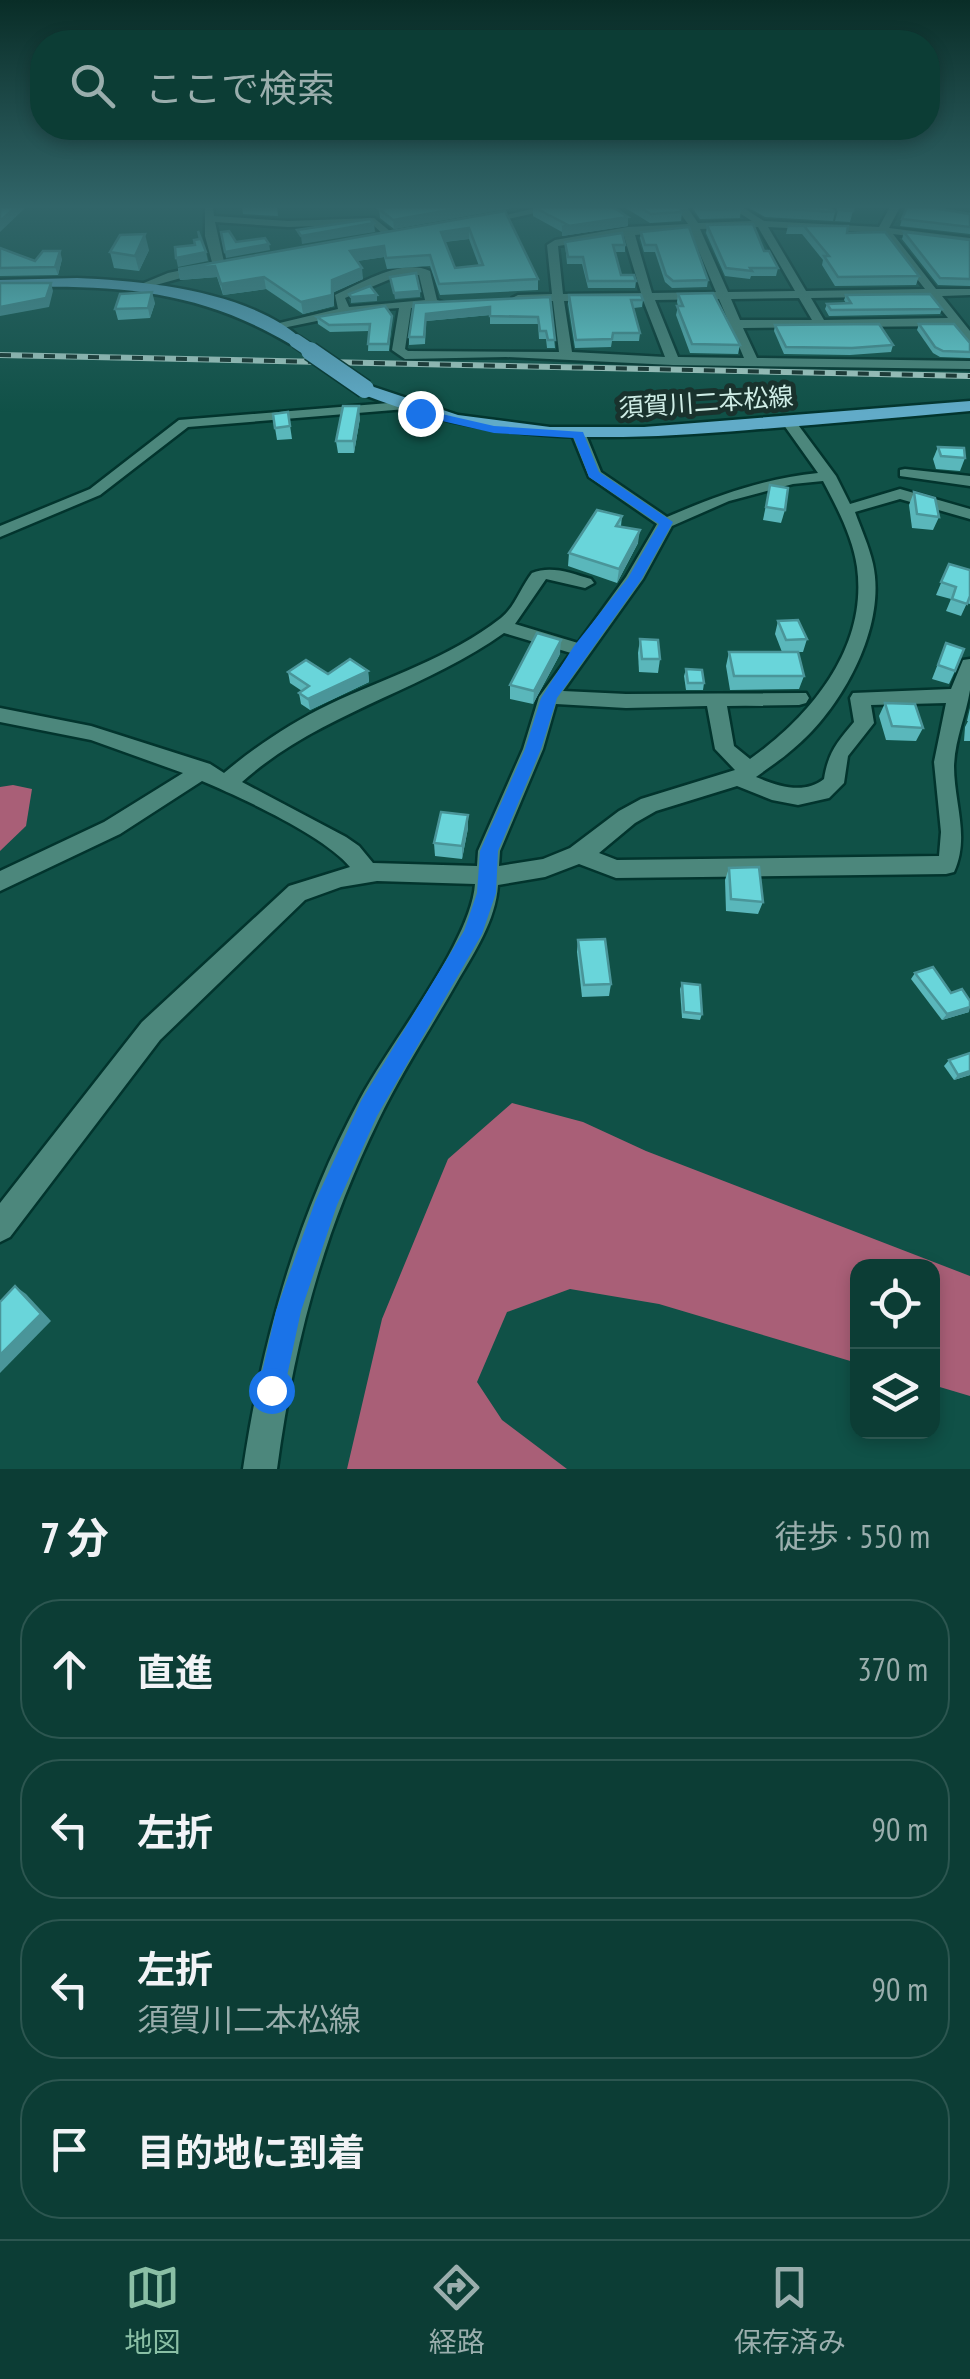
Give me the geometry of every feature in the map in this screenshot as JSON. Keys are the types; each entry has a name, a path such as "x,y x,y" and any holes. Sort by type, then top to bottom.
{"main road":[{"name":"須賀川二本松線","path":"0,284 146,286 238,308 273,326 365,389 401,406 494,430 579,435 970,406"}],"street":[{"path":"146,286 169,276"},
{"path":"344,310 338,297 394,276"},
{"path":"425,276 432,303"},
{"path":"556,276 566,354"},
{"path":"642,276 673,361"},
{"path":"715,276 752,362"},
{"path":"790,276 820,324"},
{"path":"920,276 970,340"},
{"path":"505,299 970,292"},
{"path":"273,326 344,310 450,302"},
{"path":"406,304 398,350 404,355 566,354 673,361 970,366"},
{"path":"736,324 956,322"},
{"path":"0,532 96,492 184,422 401,406"},
{"path":"0,1227 151,1032 283,904 306,888 368,874 506,876 544,868 578,854 627,816 648,805 744,774 789,742 836,688 862,622 866,593 865,565 846,510 828,476 788,422"},
{"path":"579,435 594,474 666,522"},
{"path":"905,473 970,481"},
{"path":"260,1469 271,1390 289,1311 326,1202 369,1108 472,934 486,893 489,851 533,749 549,698 634,580 666,522 724,498 792,480 828,476"},
{"path":"846,510 900,494 970,514"},
{"path":"229,781 252,759 304,726 444,663 510,620 533,579 542,573 556,572 585,583"},
{"path":"500,626 580,650"},
{"path":"578,854 616,870 946,865 953,853 944,790 945,755 957,696 970,666"},
{"path":"716,701 722,742 744,774 772,792 812,794 829,788 835,778 837,758 864,723 860,698 957,696"},
{"path":"549,698 798,698"},
{"path":"0,714 113,738 229,781 351,852 368,874"},
{"path":"0,881 112,828 202,770"}],"shaded area":[{"path":"0,787 32,789 26,826 0,851"},
{"path":"512,1103 583,1122 646,1151 926,1259 850,1259 850,1361 659,1304 570,1289 507,1312 477,1382 502,1420 567,1469 347,1469 382,1319 448,1159"},
{"path":"940,1264 970,1276 970,1396 940,1387"}],"building":[{"path":"218,276 343,276 332,280 332,295 301,302 264,277 221,284"},
{"path":"417,276 420,291 394,293 390,277"},
{"path":"436,276 536,276 538,279 439,284"},
{"path":"587,276 634,276 636,281 588,281"},
{"path":"667,276 706,276 708,280 673,281"},
{"path":"837,276 919,276 838,277"},
{"path":"938,276 970,276 970,279"},
{"path":"0,283 51,283 46,298 0,307"},
{"path":"370,286 377,295 349,294"},
{"path":"152,292 148,308 115,309 120,294"},
{"path":"713,293 740,345 692,344 677,306 683,306 678,294"},
{"path":"930,294 942,309 831,310 827,304 851,303 846,295"},
{"path":"569,295 641,295 643,300 631,300 640,333 576,340"},
{"path":"550,297 555,340 548,340 546,331 540,331 538,317 490,316 490,307 426,314 424,337 409,337 414,303"},
{"path":"385,306 392,316 388,344 368,344 370,324 329,325 317,317"},
{"path":"879,324 893,345 786,347 775,325"},
{"path":"919,324 954,324 970,343 970,352 935,347"},
{"path":"343,406 359,406 353,441 336,441"},
{"path":"288,412 290,426 275,428 273,414"},
{"path":"938,447 964,448 965,458 941,456"},
{"path":"770,485 788,488 785,510 766,507"},
{"path":"914,492 935,498 939,517 917,514"},
{"path":"597,510 622,516 616,526 640,530 619,569 569,553"},
{"path":"949,564 970,570 967,604 952,599 956,587 941,582"},
{"path":"798,620 807,639 786,640 778,621"},
{"path":"537,633 561,640 534,691 510,685"},
{"path":"640,639 658,640 660,659 642,659"},
{"path":"946,643 964,649 955,671 938,665"},
{"path":"729,652 798,652 804,676 734,676"},
{"path":"350,659 368,671 308,699 299,693 309,686 288,672 306,660 328,674"},
{"path":"686,669 702,670 704,683 688,683"},
{"path":"885,703 915,704 923,728 892,726"},
{"path":"441,812 468,815 462,846 434,843"},
{"path":"759,867 763,902 731,899 729,868"},
{"path":"605,939 611,984 584,985 578,940"},
{"path":"933,967 951,993 962,989 970,1007 947,1014 915,973"},
{"path":"682,983 700,985 702,1014 684,1012"},
{"path":"970,1053 970,1071 958,1075 949,1060"},
{"path":"15,1286 41,1314 0,1355 0,1302"}],"railway":[{"path":"0,355 970,376"}],"route":[{"path":"271,1390 289,1311 326,1202 369,1108 472,934 486,893 489,851 533,749 549,698 634,580 666,522 599,479 590,468 579,435 494,430 420,413"}]}
